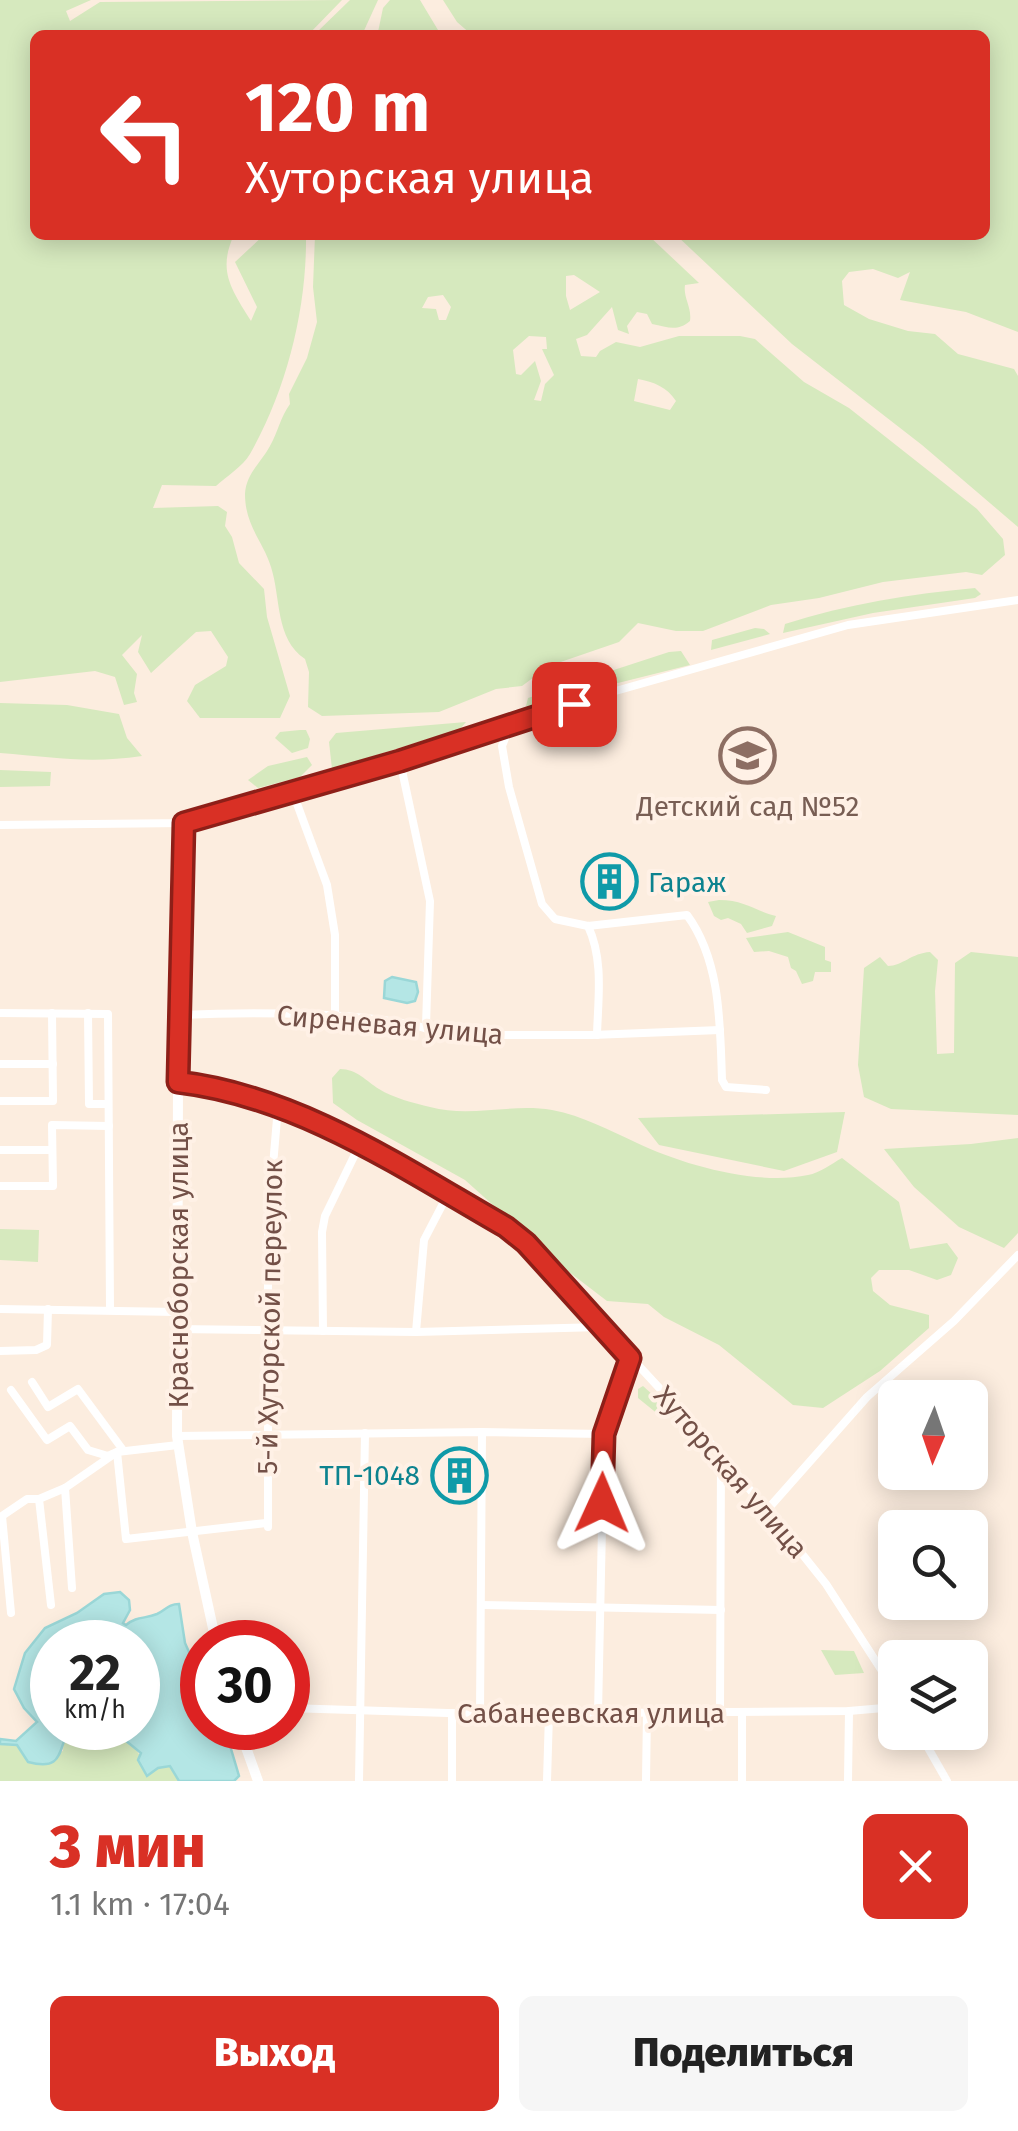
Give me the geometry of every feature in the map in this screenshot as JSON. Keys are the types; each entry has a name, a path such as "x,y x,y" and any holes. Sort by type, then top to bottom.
{"street":[{"path":"0,825 184,823 400,761 605,694 848,625 1018,600"},
{"path":"512,724 502,746 509,787 542,904 555,920 588,926 687,915 699,931 709,960 724,1084 736,1089 766,1090"},
{"path":"400,761 430,901 426,1026"},
{"path":"294,792 327,885 335,935 335,1017"},
{"name":"Красноборская улица","path":"184,823 178,1082 177,1441 211,1620"},
{"path":"588,926 599,963 596,1035"},
{"path":"0,1013 108,1014 110,1309"},
{"path":"0,1100 53,1101 52,1014"},
{"path":"88,1014 89,1104 108,1104"},
{"name":"Сиреневая улица","path":"180,1015 335,1017 426,1026 443,1035 720,1030"},
{"path":"0,1064 53,1064"},
{"name":"Хуторская улица","path":"178,1082 228,1089 360,1144 506,1227 526,1243 767,1510 826,1584 878,1665"},
{"name":"5-й Хуторской переулок","path":"192,1532 267,1525 268,1224 278,1107"},
{"path":"0,1186 52,1186 52,1125 109,1126"},
{"path":"322,1332 325,1216 360,1144"},
{"path":"0,1150 52,1150"},
{"path":"416,1332 424,1240 448,1194"},
{"path":"767,1510 867,1397 954,1321 1018,1256"},
{"path":"0,1309 176,1312"},
{"path":"0,1351 36,1350 47,1344 48,1309"},
{"path":"176,1329 416,1332 602,1327"},
{"path":"598,1712 604,1434 630,1358"},
{"path":"32,1382 48,1407 78,1388 116,1453 126,1540 192,1532"},
{"path":"11,1390 47,1440 70,1426 88,1450 116,1453 177,1441 266,1434 604,1434"},
{"path":"480,1714 482,1432"},
{"path":"359,1781 365,1433"},
{"path":"11,1613 2,1516 27,1499 39,1499 65,1488 116,1453"},
{"path":"720,1712 722,1458"},
{"path":"65,1488 72,1588"},
{"path":"39,1499 50,1606"},
{"path":"481,1604 721,1610"},
{"name":"Сабанеевская улица","path":"310,1707 359,1713 480,1714 878,1709"},
{"path":"848,1781 849,1711"},
{"path":"646,1781 647,1712"},
{"path":"742,1712 742,1781"},
{"path":"452,1713 452,1781"},
{"path":"547,1781 549,1714"},
{"path":"247,1750 258,1781"},
{"path":"929,1750 947,1781"}],"green space":[{"path":"0,0 91,0 66,11 70,21 100,2 342,0 313,30 30,30 30,240 232,240 227,259 229,280 251,321 257,307 235,262 259,240 306,240 303,291 292,348 274,403 250,454 216,486 162,485 153,508 218,506 227,512 225,526 239,563 264,589 267,617 290,696 280,718 200,718 187,701 195,685 226,666 228,657 211,631 196,632 151,673 138,652 142,635 122,655 137,674 137,702 124,705 115,677 95,671 0,682"},
{"path":"350,0 378,0 364,30 319,30"},
{"path":"390,0 420,0 438,30 378,30 383,8"},
{"path":"443,0 1018,0 1018,332 966,312 900,300 910,272 898,278 873,269 849,272 842,281 844,305 869,319 908,331 935,334 958,354 1014,369 1018,376 1018,527 922,445 792,344 681,240 990,240 990,30 466,30"},
{"path":"315,240 653,240 699,283 685,285 690,321 681,327 668,327 652,324 647,314 637,312 627,326 629,334 618,330 612,307 587,335 576,339 581,356 596,357 616,342 640,347 679,336 755,339 804,382 849,408 977,509 1003,539 1005,555 982,575 966,572 883,582 771,605 703,631 676,631 638,623 619,642 549,666 522,686 496,689 439,712 322,716 308,707 309,672 305,659 288,641 271,567 251,524 245,494 251,474 290,404 289,394 307,358 317,322 313,287","holes":["574,275 600,292 570,310 566,276","443,295 451,307 446,320 439,320 436,309 422,308 428,297","529,336 546,337 547,349 542,349 554,375 545,384 541,401 534,400 541,381 535,361 521,375 516,374 513,350","638,379 669,392 676,401 670,410 634,401"]},
{"path":"975,588 981,594 975,598 873,613 783,633 785,624 832,611"},
{"path":"755,628 770,634 711,650 712,640"},
{"path":"681,651 690,665 610,682 570,699 526,706 528,698"},
{"path":"0,703 67,705 119,714 127,738 142,756 87,760 0,753"},
{"path":"466,722 460,729 332,769 329,742 336,733"},
{"path":"306,730 308,748 292,753 275,738 280,732"},
{"path":"307,757 312,765 300,777 258,788 248,780 268,766"},
{"path":"0,770 51,772 50,786 0,787"},
{"path":"708,902 742,903 776,916 772,926 747,933 741,924 714,916"},
{"path":"788,932 825,947 825,960 831,962 831,972 815,972 813,981 802,984 788,957 769,951 754,952 746,938"},
{"path":"930,952 938,960 937,1054 954,1053 955,963 971,952 1018,957 1018,1115 891,1109 864,1097 858,1065 864,968 880,957 888,966"},
{"path":"340,1069 356,1073 397,1098 445,1110 552,1110 596,1124 676,1159 744,1176 808,1175 842,1158 899,1202 910,1249 947,1243 958,1258 951,1275 937,1280 909,1270 879,1270 871,1278 873,1291 890,1305 929,1315 929,1328 880,1371 823,1408 793,1405 719,1345 664,1317 648,1304 607,1301 560,1265 465,1180 333,1103 332,1078"},
{"path":"845,1112 837,1152 784,1171 659,1145 638,1118"},
{"path":"1018,1138 1018,1233 1004,1248 959,1227 914,1187 884,1149 971,1144"},
{"path":"0,1229 39,1230 38,1262 0,1260"},
{"path":"643,1386 663,1404 665,1415 659,1415 638,1398 638,1389"},
{"path":"821,1650 854,1651 864,1673 835,1675"},
{"path":"0,1744 17,1745 28,1762 63,1751 137,1750 148,1775 170,1766 179,1781 0,1781"}],"water":[{"path":"392,977 416,982 415,1001 384,998 385,981"},
{"path":"120,1592 129,1600 130,1610 125,1620 62,1620 77,1613 104,1594"},
{"path":"179,1604 180,1750 231,1750 239,1776 234,1781 179,1781 170,1766 147,1776 138,1760 141,1753 137,1750 160,1750 160,1620 134,1620"},
{"path":"30,1647 30,1714 14,1689"},
{"path":"30,1728 30,1750 61,1750 48,1764 28,1762 17,1745 0,1744 0,1739 16,1741"}],"place":[{"name":"Детский сад №52","path":"748,755"},
{"name":"Гараж","path":"609,882"},
{"name":"ТП-1048","path":"459,1475"}],"route":[{"path":"574,704 400,761 184,823 178,1082 228,1089 321,1125 506,1227 526,1243 630,1358 604,1434 602,1503"}]}
